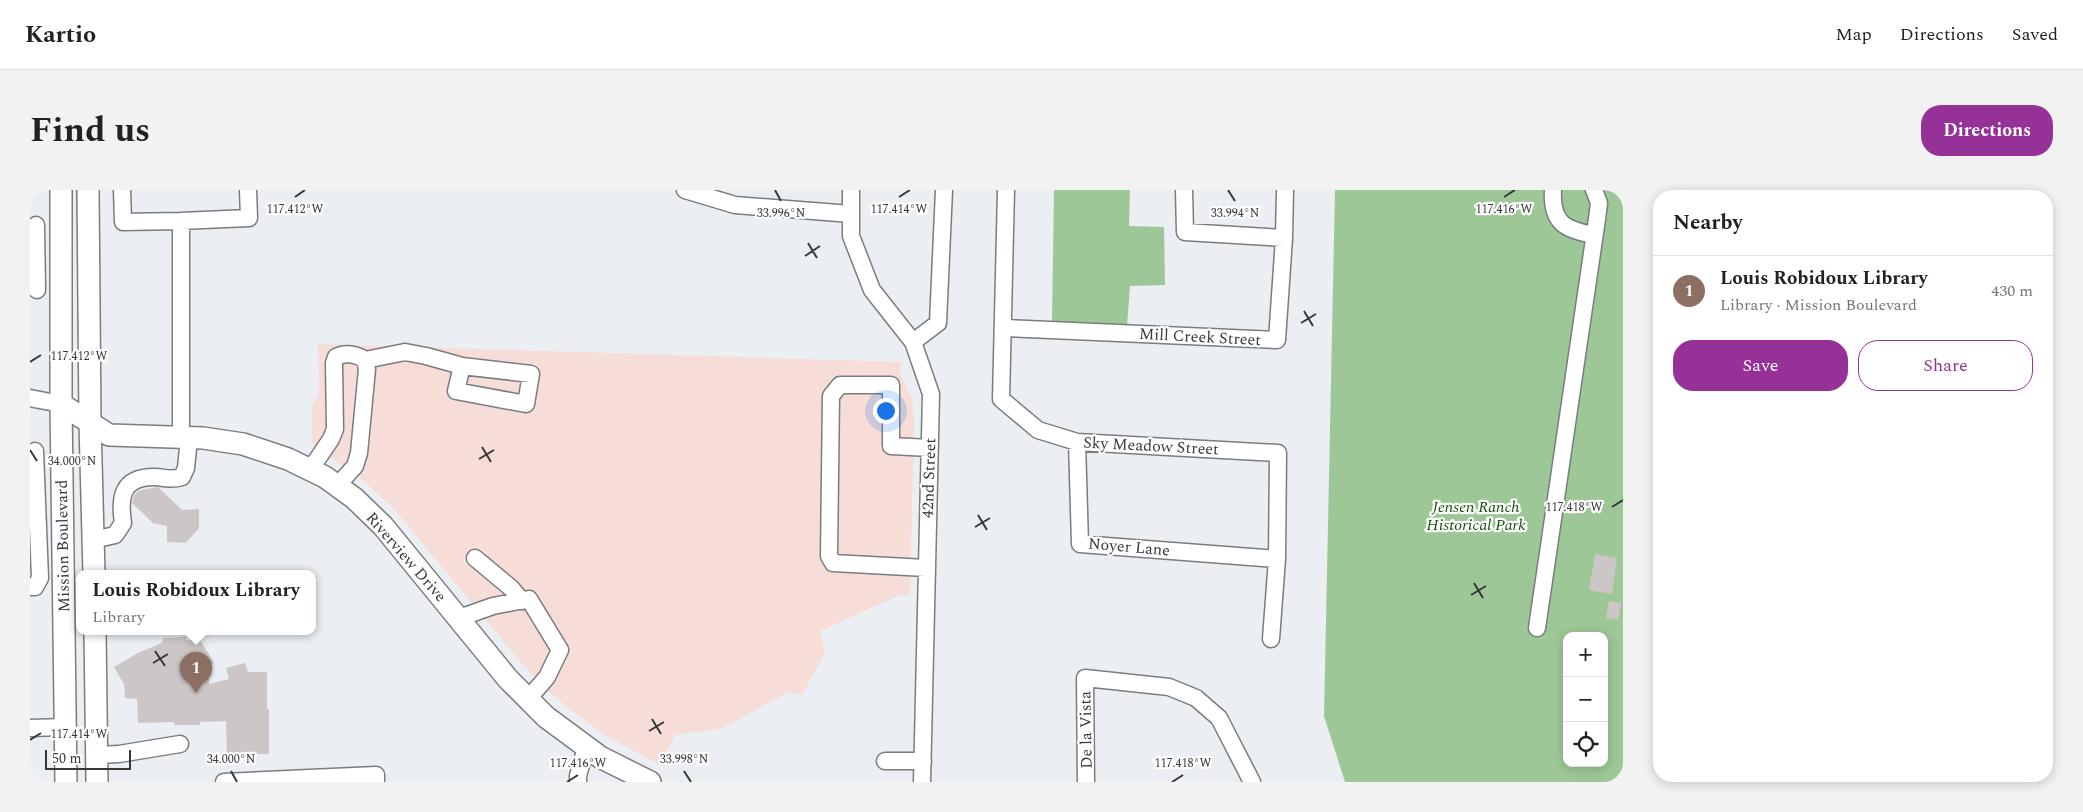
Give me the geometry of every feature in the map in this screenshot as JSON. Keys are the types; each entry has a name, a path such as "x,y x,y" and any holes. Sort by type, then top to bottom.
{"main road":[{"name":"Mission Boulevard","path":"61,190 61,404 66,782"},
{"name":"Mission Boulevard","path":"88,190 90,423 94,570"},
{"name":"Riverview Drive","path":"61,404 109,435 185,438 243,444 288,459 337,486 354,498 383,526 508,679 546,717 586,747 650,782"},
{"path":"95,635 98,782"}],"street":[{"path":"122,190 123,222 248,218 248,190"},
{"path":"685,190 735,205 851,214"},
{"name":"42nd Street","path":"851,190 851,236 872,290 913,342 931,394 922,782"},
{"path":"913,342 938,323 944,190"},
{"name":"Sky Meadow Street","path":"1006,190 1001,399 1038,430 1077,442 1278,453 1277,559 1271,639"},
{"path":"1184,190 1185,232 1284,238"},
{"name":"Mill Creek Street","path":"1004,328 1277,340 1284,238 1285,190"},
{"path":"1553,190 1552,204 1564,226 1574,232 1594,235"},
{"path":"1537,628 1599,203 1594,190"},
{"path":"93,540 115,535 123,523 120,505 124,490 138,478 156,476 171,480 182,477 186,468 181,221"},
{"path":"61,231 33,224 34,287 61,292"},
{"path":"365,360 405,352 462,366"},
{"path":"310,470 331,439 335,429 334,363 336,357 341,354 359,355 365,360 367,369 360,453 355,466 337,486"},
{"path":"926,568 833,563 829,556 831,396 840,385 891,385 891,446 930,448"},
{"name":"Riverview Drive","path":"30,398 61,404"},
{"name":"Noyer Lane","path":"1077,442 1080,544 1277,559"},
{"path":"30,587 35,587 40,578 32,451 62,452"},
{"path":"475,558 511,588 522,600"},
{"path":"459,618 493,606 529,599 560,650 548,677 528,699"},
{"name":"De la Vista","path":"1086,782 1086,678 1169,687 1196,698 1219,718 1252,782"},
{"path":"30,728 65,727"},
{"path":"97,755 118,754 180,744"},
{"path":"578,782 586,747"},
{"path":"884,761 923,761"},
{"path":"224,782 344,779 376,775 376,782"}],"shaded area":[{"path":"318,344 901,362 900,374 912,398 914,419 910,595 900,595 820,631 825,653 802,695 789,692 720,729 675,735 660,765 605,735 568,708 548,690 524,666 394,509 365,482 312,444 312,405 319,394"}],"green space":[{"path":"1054,190 1130,190 1129,226 1164,227 1165,285 1130,286 1127,326 1052,322"},
{"name":"Jensen Ranch Historical Park","path":"1335,190 1623,190 1623,782 1345,782 1324,716"}],"building":[{"path":"158,487 182,510 199,509 199,528 186,543 167,542 167,526 153,523 132,503 134,495 140,490"},
{"path":"1595,554 1617,558 1612,594 1589,590"},
{"path":"1609,601 1621,603 1618,620 1606,618"},
{"path":"186,637 186,640 200,640 214,663 208,665 209,684 229,679 226,668 245,663 248,672 267,672 269,754 227,755 226,721 200,722 200,725 174,725 174,722 138,723 137,699 125,698 124,684 114,667 138,653 162,643 163,638"}],"place":[{"name":"Louis Robidoux Library","path":"196,693"}]}
